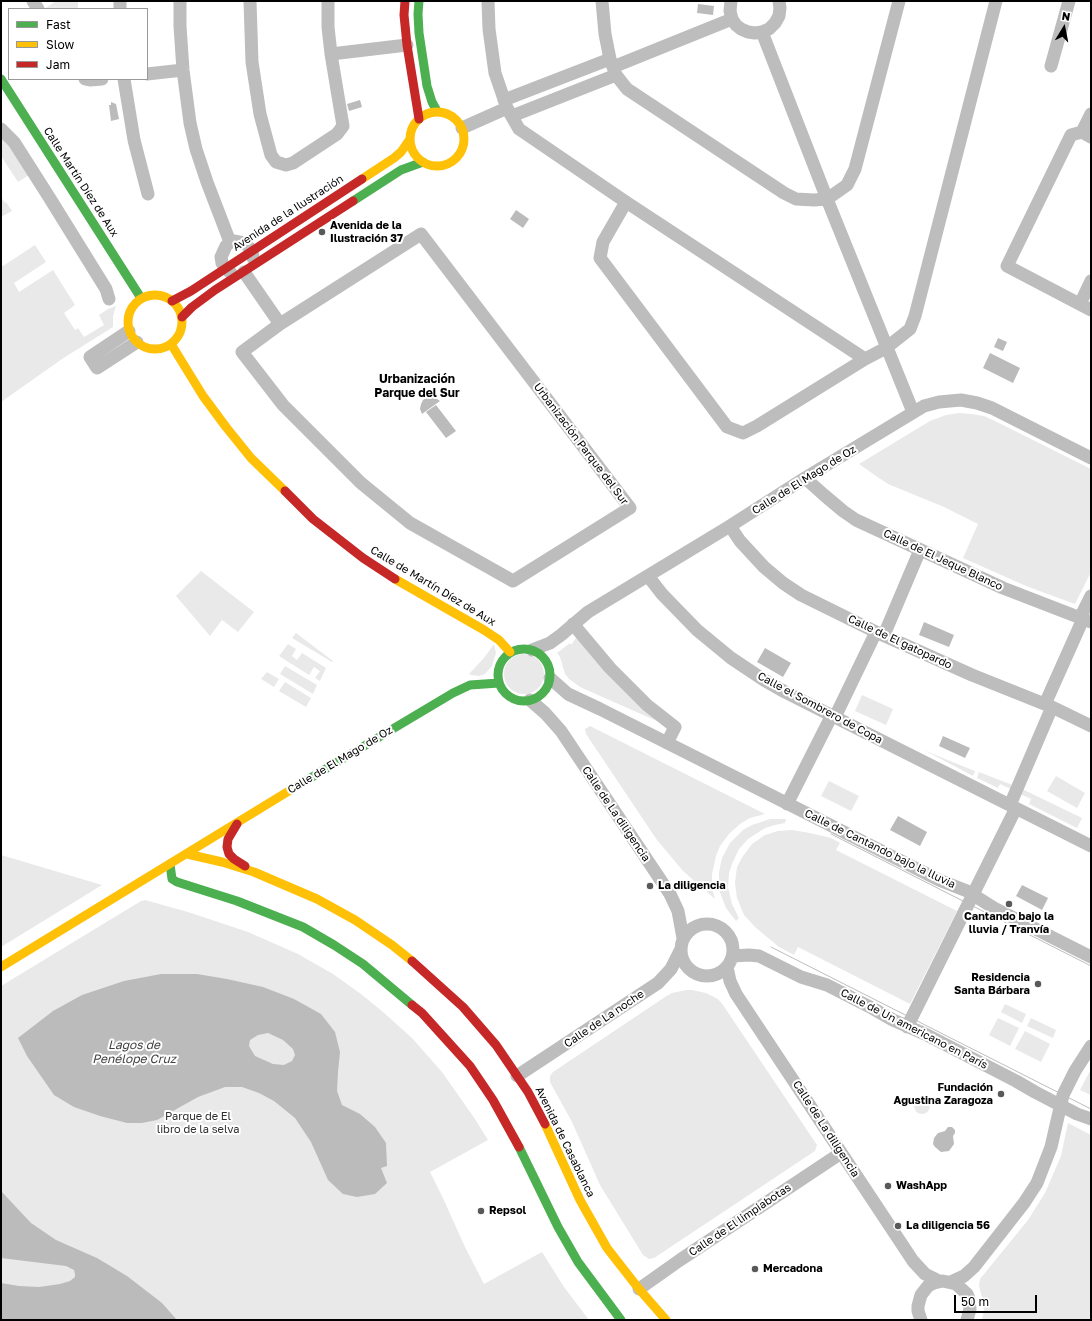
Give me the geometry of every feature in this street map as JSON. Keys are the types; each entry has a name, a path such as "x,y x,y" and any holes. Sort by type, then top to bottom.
{"street":[{"path":"180,1 183,70 190,123 196,149 230,242"},
{"path":"250,1 252,62 258,103 271,155 273,159 281,165 290,165 337,134 342,129 343,123 336,90 328,27 328,1"},
{"path":"405,1 404,15 407,46 419,118"},
{"path":"419,1 419,33 427,86 432,102 437,111"},
{"path":"488,1 489,29 495,73 508,108 519,129 626,202 865,359"},
{"path":"602,1 605,34 613,67 627,89 796,200 827,199 847,185 855,169 899,1"},
{"path":"731,1 730,11 732,19 741,29 755,34 769,29 775,23 779,16 779,1"},
{"path":"626,202 603,242 600,258 726,427 743,433 758,426 865,359 886,348 910,329 915,316 996,1"},
{"path":"1051,66 1069,1"},
{"path":"462,128 508,108 732,19"},
{"path":"762,32 886,348 913,412"},
{"path":"331,54 407,46"},
{"path":"508,108 613,67"},
{"path":"148,74 183,70"},
{"name":"Calle Martín Díez de Aux","path":"1,79 141,298"},
{"path":"124,80 134,140 148,194"},
{"path":"437,111 454,117 464,133 464,145 455,159 445,165 434,166 423,162 414,152 410,139 414,126 419,118 427,113 437,111"},
{"path":"1091,114 1087,134 1071,135 1007,266 1086,307 1091,281"},
{"path":"1,129 14,142 49,197 106,289 109,299"},
{"name":"Avenida de la Ilustración","path":"172,300 191,291 394,158 401,152 410,139"},
{"path":"182,317 192,307 244,271 401,170 423,162"},
{"path":"49,197 69,185"},
{"name":"Urbanización Parque del Sur","path":"420,234 630,508 513,581 410,523 361,483 283,405 242,352 280,324 420,234"},
{"path":"240,241 245,243 252,251 253,257 244,271 234,274 229,272 222,263 222,251 230,242 240,241"},
{"path":"244,271 280,324"},
{"path":"156,294 165,296 172,300 179,308 182,317 182,328 180,334 171,344 165,347 155,349 143,346 133,337 128,322 129,313 134,305 141,298 156,294"},
{"name":"Calle de Martín Díez de Aux","path":"171,344 203,396 251,458 313,519 363,558 398,581 484,630 499,640 510,652"},
{"name":"Calle de El Mago de Oz","path":"532,650 550,643 588,612 924,406 939,402 961,400 978,403 992,408 1091,458"},
{"name":"Calle de El Jeque Blanco","path":"805,478 843,511 856,520 1003,588 1084,620"},
{"name":"Calle de El gatopardo","path":"730,526 740,541 764,567 783,583 802,595 972,675 1049,706 1091,726"},
{"path":"787,804 833,716 880,633 920,550"},
{"name":"Calle el Sombrero de Copa","path":"648,576 679,613 713,645 764,680 1091,846"},
{"path":"907,1027 965,909 974,895 1013,806 1049,706 1084,620 1091,596"},
{"path":"573,624 610,668 647,705 675,727 667,743"},
{"path":"519,649 532,650 540,654 546,661 550,671 550,678 545,690 540,695 530,700 516,700 505,693 499,683 497,675 500,664 504,657 510,652 519,649"},
{"name":"Calle de Cantando bajo la lluvia","path":"550,678 568,694 939,880 959,887 994,908 1091,957"},
{"name":"Calle de El Mago de Oz","path":"189,858 237,824 319,772 460,689 476,684 499,683"},
{"name":"Calle de La diligencia","path":"530,700 545,713 565,736 670,894 678,911 682,945"},
{"path":"237,824 228,839 227,847 229,854 254,872"},
{"path":"1,967 170,864 189,858"},
{"name":"Avenida de Casablanca","path":"189,858 203,858 254,872 317,899 355,920 392,945 463,1007 496,1045 517,1076 543,1120 580,1200 608,1248 639,1289 666,1320"},
{"path":"170,864 172,879 176,882 237,901 303,927 334,945 363,964 422,1013 470,1066 493,1100 520,1148 558,1227 571,1250 598,1290 621,1320"},
{"path":"184,873 185,880 192,888"},
{"path":"143,880 192,888"},
{"path":"705,924 715,925 723,930 729,937 733,946 730,962 720,974 712,977 695,974 686,967 683,962 682,945 688,931 705,924"},
{"name":"Calle de La noche","path":"517,1076 658,983 671,968 682,945"},
{"name":"Calle de Un americano en París","path":"730,962 749,955 759,956 801,976 828,985 1060,1105 1091,1119"},
{"name":"Calle de La diligencia","path":"730,962 730,982 736,994 913,1261 922,1271 945,1282 960,1287 967,1294 970,1308 967,1320"},
{"path":"921,1320 918,1306 921,1295 928,1286 964,1276 974,1267 1007,1226 1034,1188 1048,1158 1060,1105 1069,1082 1091,1046"},
{"name":"Calle de El limpiabotas","path":"639,1289 842,1152"}],"green space":[{"path":"56,1 78,1 78,8 46,8"},
{"path":"1,136 29,175 18,182 1,156"},
{"path":"1,197 12,211 1,217"},
{"path":"35,245 46,262 14,283 19,292 53,270 75,305 64,313 75,330 78,328 84,337 104,325 99,315 116,306 113,316 113,327 62,359 1,402 1,264 3,266"},
{"path":"960,413 984,416 1091,469 1091,572 1075,604 1026,586 963,558 978,524 944,507 888,484 859,464 930,421 946,415"},
{"path":"201,571 254,612 238,632 222,620 210,636 176,596"},
{"path":"296,633 333,661 332,662 292,638"},
{"path":"578,635 668,726 580,687 569,679 565,674 560,657 557,653 570,643 571,645"},
{"path":"288,644 296,649 292,656 297,660 302,653 326,668 320,681 315,678 320,671 314,667 309,675 279,656"},
{"path":"494,644 496,653 492,666 485,674 479,676 469,674 484,658"},
{"path":"520,654 528,654 535,657 541,663 544,674 541,685 535,691 528,694 520,694 513,691 507,685 504,678 504,670 507,663 513,657"},
{"path":"285,666 317,685 313,694 280,674"},
{"path":"267,672 279,679 274,687 261,679"},
{"path":"285,682 311,698 306,707 279,691"},
{"path":"862,695 893,709 886,725 855,711"},
{"path":"590,726 765,814 750,818 740,824 729,834 720,846 712,874 712,889 715,899 683,871 657,840 586,734 585,729"},
{"path":"924,750 975,771 973,776"},
{"path":"979,772 1015,786 1013,790 1000,784 998,788 977,778"},
{"path":"1056,776 1085,793 1077,808 1047,791"},
{"path":"829,781 859,796 851,811 821,796"},
{"path":"1020,788 1082,818 1077,828 1029,804 1031,799 1018,793"},
{"path":"770,819 786,819 785,823 765,828 748,839 739,849 729,873 728,887 732,904 739,918 736,921 726,908 719,890 719,872 722,858 730,843 743,830 752,825"},
{"path":"792,830 831,838 840,843 836,850 957,911 910,1004 798,947 794,955 779,947 755,927 744,915 737,898 735,883 737,867 743,856 752,844 765,835 778,831"},
{"path":"1,855 102,885 1,947"},
{"name":"Parque de El libro de la selva","path":"145,900 188,912 248,932 298,954 333,974 361,994 412,1038 442,1072 488,1140 430,1172 484,1284 542,1252 564,1287 589,1320 1,1320 1,986"},
{"path":"686,990 706,993 718,999 817,1145 815,1151 654,1258 649,1259 643,1255 600,1185 572,1122 550,1082 550,1076 553,1072 665,997 672,993"},
{"path":"1005,1004 1026,1014 1022,1023 1001,1012"},
{"path":"998,1018 1019,1028 1010,1046 989,1035"},
{"path":"1031,1018 1056,1030 1053,1038 1027,1026"},
{"path":"1025,1031 1050,1044 1041,1062 1015,1049"},
{"path":"1091,1069 1091,1095 1080,1090"},
{"path":"919,1098 925,1098 930,1103 928,1112 925,1114 919,1114 914,1109 914,1103"},
{"path":"1068,1123 1091,1135 1091,1320 982,1320 984,1310 979,1286 980,1279 1028,1220 1045,1193 1061,1156"}],"water":[{"path":"698,4 714,6 713,15 697,13"},
{"path":"360,100 362,107 349,111 347,104"},
{"path":"111,102 116,104 119,119 111,121 109,105 111,105"},
{"path":"516,210 529,219 523,228 510,219"},
{"path":"998,338 1007,342 1003,351 994,347"},
{"path":"990,353 1020,368 1013,383 983,368"},
{"path":"428,397 434,397 440,401 422,414 420,409 421,404 423,400"},
{"path":"436,405 456,431 446,438 426,412"},
{"path":"924,622 954,635 949,647 919,635"},
{"path":"765,648 791,663 783,677 757,662"},
{"path":"943,736 970,748 965,758 939,746"},
{"path":"898,816 927,832 920,846 890,830"},
{"path":"1022,885 1048,898 1042,910 1016,896"},
{"name":"Lagos de Penélope Cruz","path":"161,974 197,974 227,979 263,987 294,999 321,1014 335,1032 340,1052 337,1091 342,1105 360,1114 375,1127 386,1143 387,1166 381,1168 387,1183 375,1194 357,1197 343,1194 328,1180 311,1142 295,1118 274,1101 259,1093 242,1087 225,1087 198,1097 157,1120 142,1123 127,1123 100,1116 74,1107 54,1095 27,1056 18,1038 53,1011 82,995 124,981","holes":["268,1033 283,1040 293,1049 295,1055 292,1061 284,1065 273,1064 255,1056 249,1046 250,1040 258,1035"]},
{"path":"948,1127 952,1127 955,1130 953,1136 954,1144 949,1151 941,1152 933,1144 934,1138 938,1133 945,1131"},
{"path":"1,1191 31,1223 56,1240 97,1258 127,1276 162,1303 177,1320 1,1320 1,1283 39,1287 70,1281 75,1277 75,1274 74,1270 66,1266 1,1258"}],"tram line":[{"path":"831,834 1091,966"},
{"path":"771,947 1091,1109"}],"traffic: fast":[{"path":"419,1 419,33 427,86 432,102 437,111"},
{"path":"1,79 141,298"},
{"path":"353,201 401,170 423,162"},
{"path":"519,649 529,649 538,653 546,661 550,670 550,675 550,680 546,689 538,697 529,701 519,701 510,697 502,689 498,680 498,670 502,661 510,653 519,649"},
{"path":"297,786 453,693 470,685 499,683"},
{"path":"170,864 172,879 177,882 237,901 303,927 334,945 363,964 412,1005"},
{"path":"519,1147 558,1227 578,1262 621,1320"}],"traffic: slow":[{"path":"432,112 442,112 452,116 460,124 464,134 464,139 464,144 460,154 452,162 442,166 432,166 422,162 414,154 410,144 410,134 414,124 422,116 432,112"},
{"path":"362,179 394,158 401,152 410,139"},
{"path":"150,295 160,295 170,299 178,307 182,317 182,322 182,327 178,337 170,345 160,349 150,349 140,345 132,337 128,327 128,317 132,307 140,299 150,295"},
{"path":"171,344 203,396 226,427 251,458 285,491"},
{"path":"395,579 484,630 499,640 510,652"},
{"path":"1,967 297,786"},
{"path":"187,854 222,862 254,872 317,899 355,920 392,945 412,961"},
{"path":"545,1124 580,1200 607,1248 639,1289 666,1320"}],"traffic: jam":[{"path":"405,1 404,15 407,45 419,119"},
{"path":"172,301 191,291 362,179"},
{"path":"182,317 192,307 215,290 353,201"},
{"path":"285,491 313,519 363,558 395,579"},
{"path":"237,824 228,839 227,847 229,854 245,866"},
{"path":"412,961 463,1007 496,1045 528,1092 545,1124"},
{"path":"412,1005 422,1013 470,1066 493,1100 519,1147"}],"place":[{"name":"Avenida de la Ilustración 37","path":"322,232"},
{"name":"La diligencia","path":"650,886"},
{"name":"Cantando bajo la lluvia / Tranvía","path":"1009,904"},
{"name":"Residencia Santa Bárbara","path":"1038,984"},
{"name":"Fundación Agustina Zaragoza","path":"1001,1094"},
{"name":"WashApp","path":"888,1186"},
{"name":"Repsol","path":"481,1211"},
{"name":"La diligencia 56","path":"898,1226"},
{"name":"Mercadona","path":"755,1269"}],"district":[{"name":"Urbanización Parque del Sur","path":"417,386"}]}
